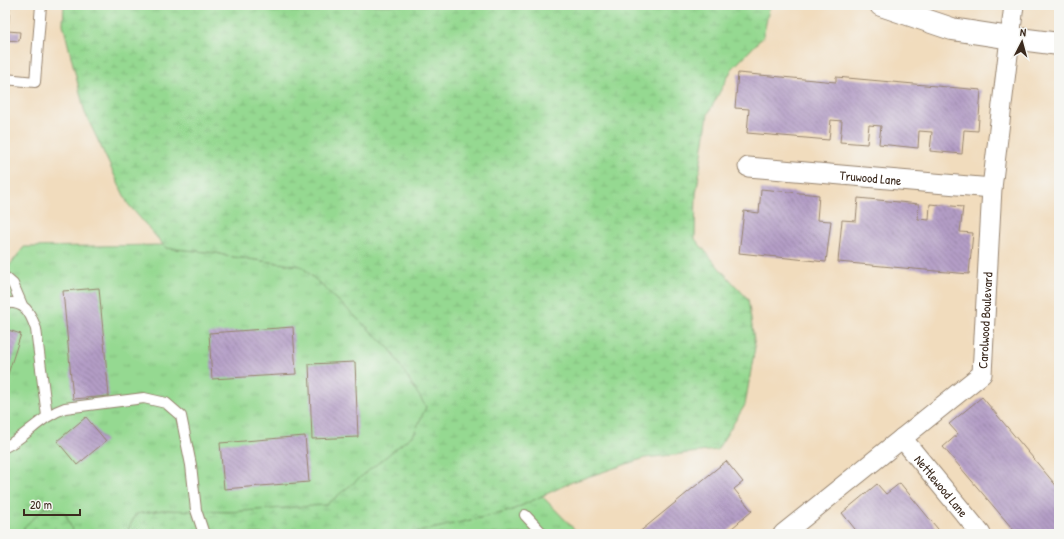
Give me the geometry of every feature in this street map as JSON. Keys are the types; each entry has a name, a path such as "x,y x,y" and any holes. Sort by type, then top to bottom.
{"street":[{"path":"881,5 952,29 1059,44"},
{"name":"Carolwood Boulevard","path":"783,534 982,374 992,188 1014,5"},
{"name":"Truwood Lane","path":"748,167 992,188"},
{"name":"Nettlewood Lane","path":"902,438 981,534"}],"lane":[{"path":"5,79 35,82 41,5"},
{"path":"5,277 13,284 22,305 31,315 36,329 47,416"},
{"path":"5,303 22,305"},
{"path":"5,447 17,441 47,416 65,408 144,398 166,403 182,416 191,465 196,510 204,534"},
{"path":"525,515 543,534"}],"green space":[{"path":"64,5 770,5 763,37 732,69 708,114 696,195 695,239 748,299 755,347 745,405 717,450 645,458 572,482 510,511 409,534 126,534 136,514 163,510 229,512 326,505 414,434 426,407 390,349 301,266 226,256 217,253 166,248 128,204 85,113 63,24"},
{"path":"164,245 166,248 217,253 226,256 301,266 390,349 427,407 414,434 326,506 229,512 163,510 136,514 126,534 74,534 65,513 24,527 24,534 5,534 5,314 9,313 5,292 5,271 24,247"},
{"path":"542,496 579,534 409,534 510,511"},
{"path":"45,507 65,513 74,534 24,534 24,527"}],"building":[{"path":"5,5 10,5 8,31 20,32 19,41 5,40"},
{"path":"738,73 836,82 836,77 981,90 978,131 964,130 962,154 930,151 932,132 919,131 918,148 879,144 881,126 869,125 867,144 840,142 842,121 831,120 829,140 747,133 749,109 735,108"},
{"path":"761,189 819,195 817,220 831,221 826,262 739,253 744,211 759,213"},
{"path":"858,198 919,204 918,219 929,220 930,204 963,207 960,232 973,233 969,274 838,262 842,220 856,221"},
{"path":"99,288 109,396 73,399 63,291"},
{"path":"293,327 296,374 212,379 209,333"},
{"path":"5,329 21,334 5,383"},
{"path":"355,362 358,437 312,439 309,364"},
{"path":"982,397 1059,489 1059,534 1017,534 943,447 958,434 949,424"},
{"path":"86,417 106,441 77,465 57,441"},
{"path":"305,436 309,482 224,489 220,443"},
{"path":"726,461 743,482 734,489 752,511 725,534 637,534"},
{"path":"900,483 942,534 859,534 842,513 877,484 886,494"}]}
